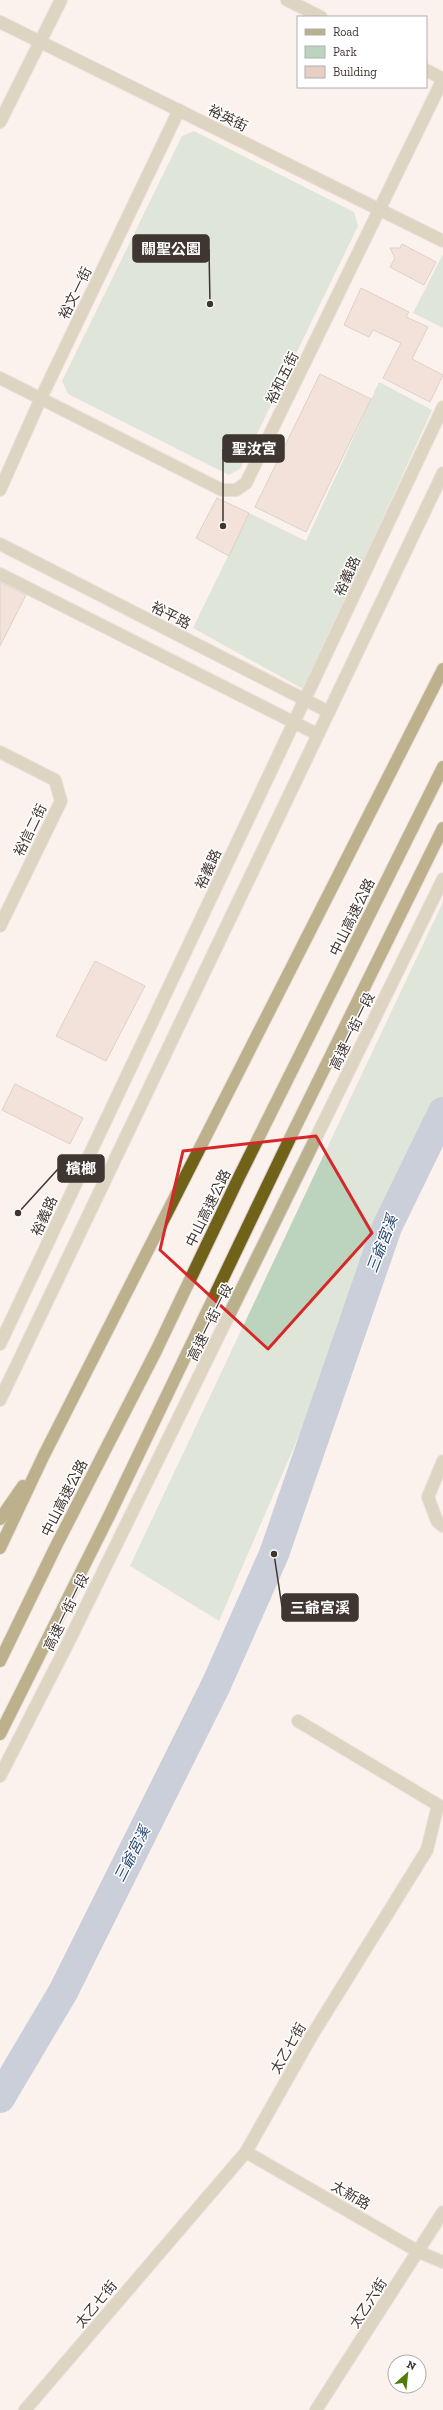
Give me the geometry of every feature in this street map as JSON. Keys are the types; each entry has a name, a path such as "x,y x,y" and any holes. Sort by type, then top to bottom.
{"highway":[{"path":"0,1548 44,1456 443,669"},
{"name":"中山高速公路","path":"0,1661 57,1544 156,1351 239,1177 443,767"},
{"path":"0,1734 117,1500 294,1132 443,828"},
{"path":"0,1519 44,1456"}],"street":[{"path":"0,122 39,41 61,0"},
{"path":"287,0 319,16"},
{"name":"裕英街","path":"0,22 443,241"},
{"path":"427,71 443,79"},
{"name":"裕和五街","path":"0,378 222,490 236,490 246,483 381,211 443,79"},
{"name":"裕文一街","path":"0,490 41,398 179,110"},
{"name":"裕義路","path":"0,1344 443,407"},
{"path":"0,1400 443,473"},
{"name":"裕平路","path":"0,544 329,712"},
{"path":"0,574 317,734"},
{"name":"裕信二街","path":"0,752 55,780 61,801 0,926"},
{"name":"高速一街一段","path":"0,1776 84,1611 443,879"},
{"path":"443,1461 428,1497 437,1520 443,1526"},
{"name":"太乙七街","path":"25,2410 246,2152 311,2037 427,1850 438,1805 298,1721"},
{"name":"太新路","path":"246,2152 419,2252 443,2262"},
{"name":"太乙六街","path":"316,2410 419,2252 443,2212"}],"highlighted area":[{"path":"316,1136 372,1233 268,1349 160,1250 183,1151"}],"green space":[{"path":"194,131 354,212 358,226 240,469 229,475 68,394 62,381 182,136"},
{"path":"443,254 443,328 413,313"},
{"path":"379,382 432,410 305,690 193,628 249,513 306,541"},
{"path":"443,902 443,1101 219,1621 130,1566"}],"building":[{"path":"402,244 436,262 424,285 390,267 395,258 390,248 400,248"},
{"path":"361,288 409,312 406,317 428,327 412,359 443,375 430,402 383,378 401,343 373,330 369,337 344,325"},
{"path":"320,374 371,399 306,532 255,507"},
{"path":"217,498 249,513 229,556 196,538"},
{"path":"0,582 26,595 0,646"},
{"path":"95,961 145,986 106,1061 56,1036"},
{"path":"15,1084 83,1118 70,1144 2,1110"}],"waterway":[{"name":"三爺宮溪","path":"0,2098 63,1992 216,1685 274,1554 387,1227 443,1112"}],"place":[{"name":"關聖公園","path":"210,304"},
{"name":"聖汝宮","path":"223,526"},
{"name":"檳榔","path":"18,1213"},
{"name":"三爺宮溪","path":"274,1554"}]}
